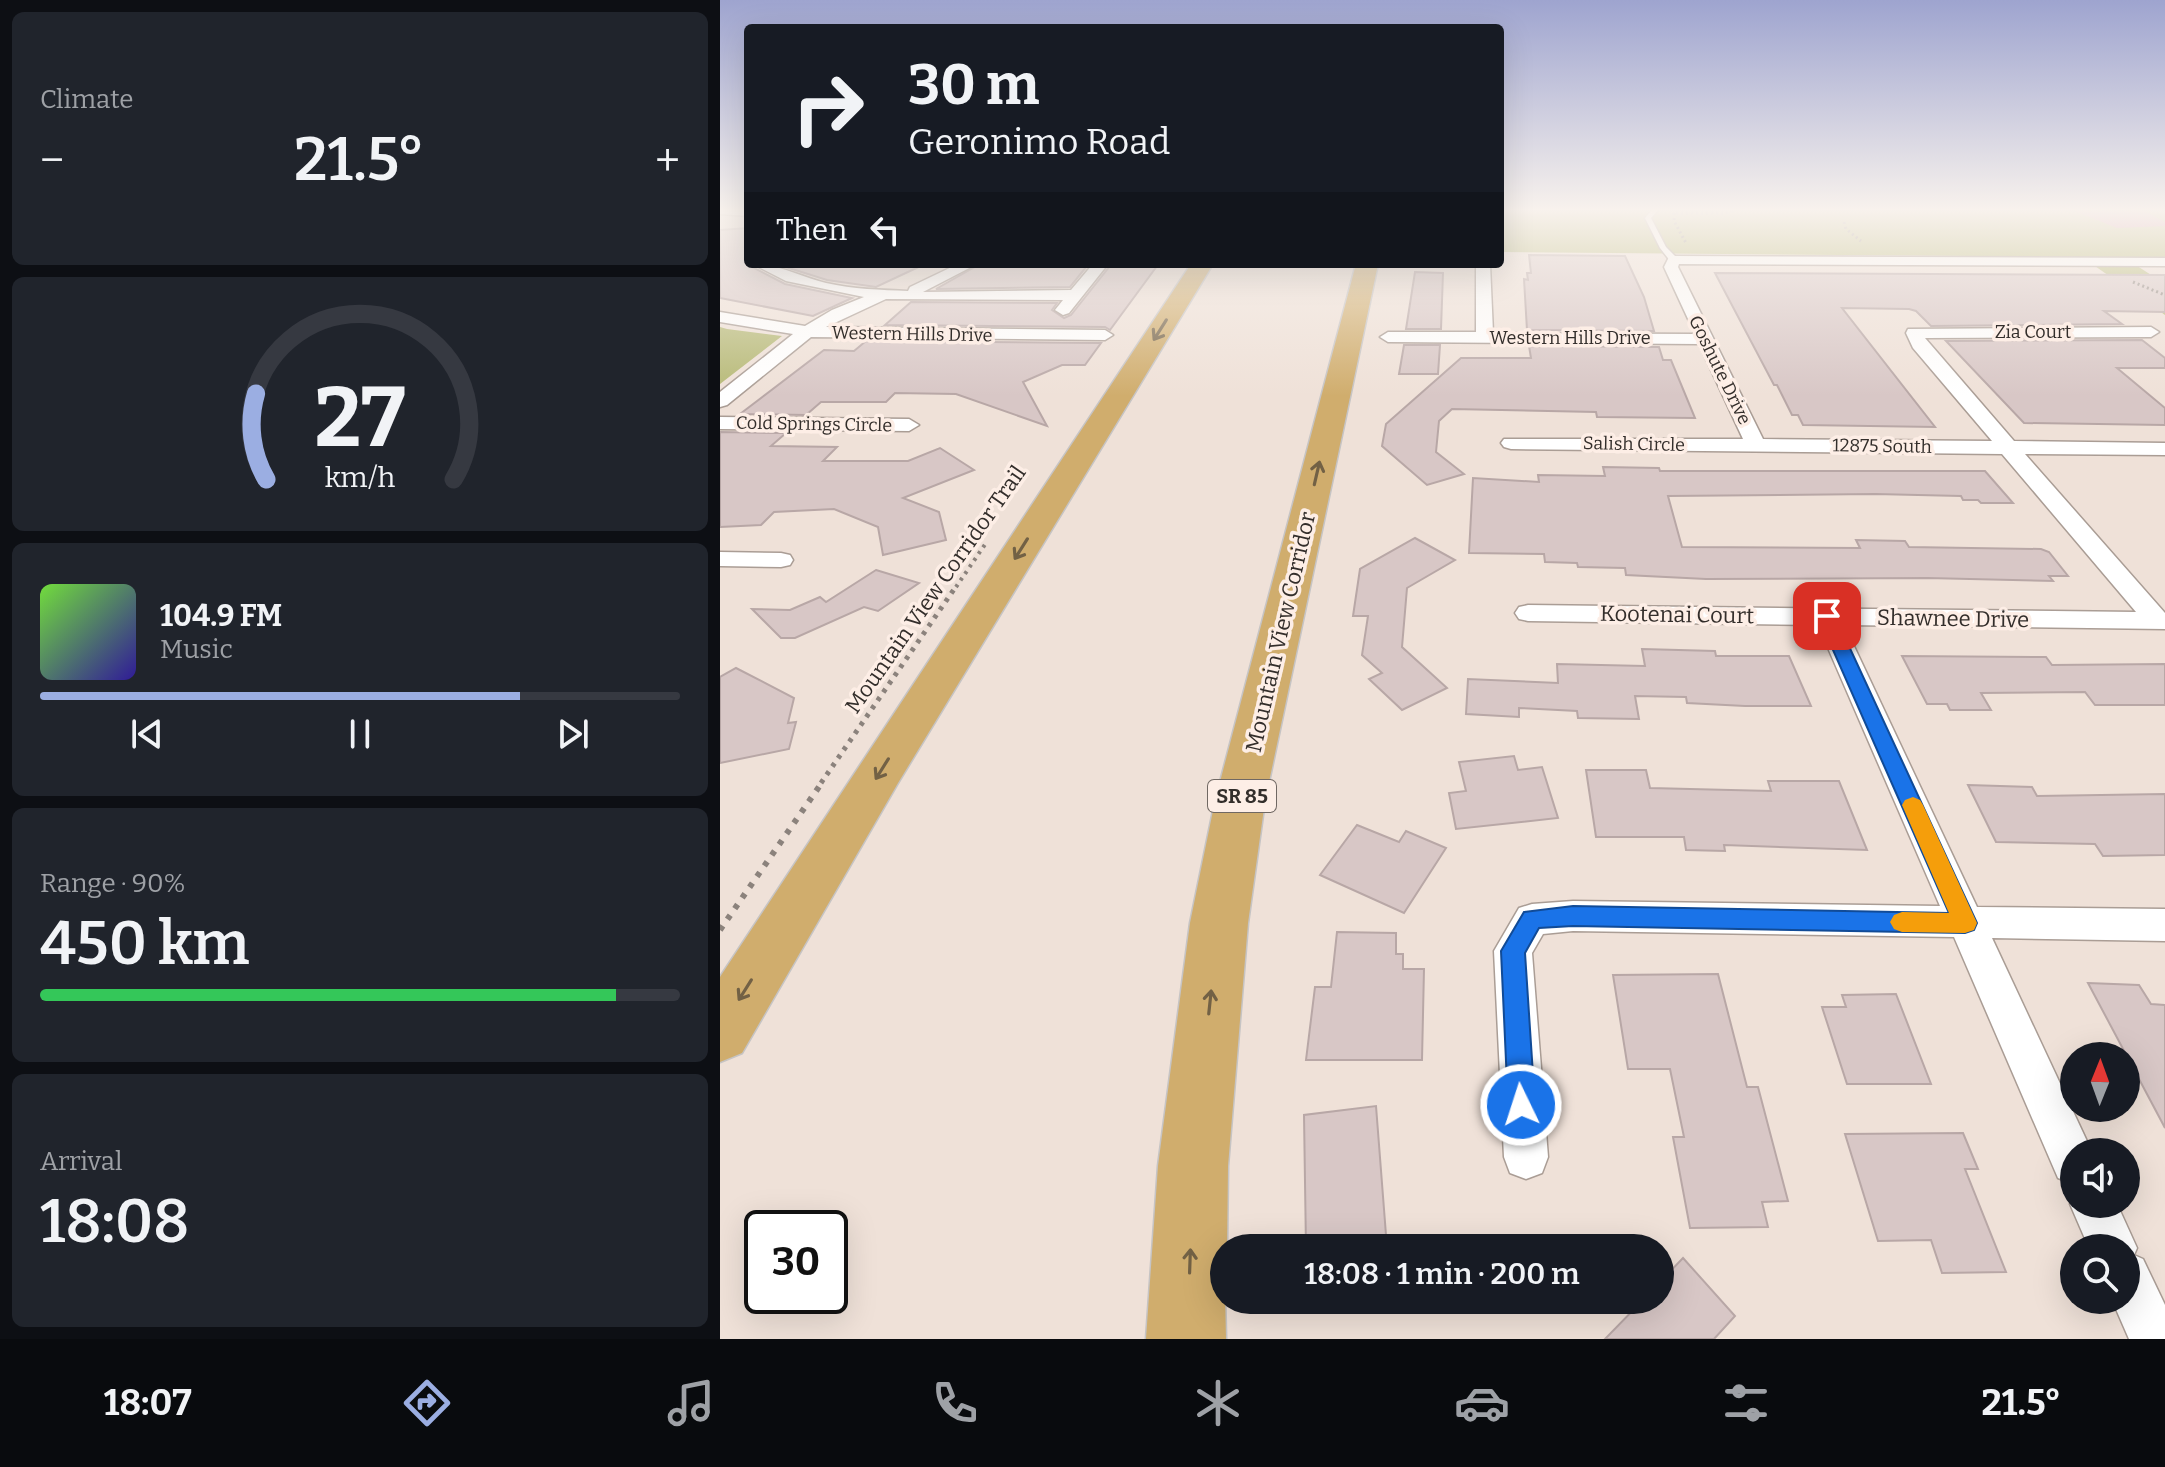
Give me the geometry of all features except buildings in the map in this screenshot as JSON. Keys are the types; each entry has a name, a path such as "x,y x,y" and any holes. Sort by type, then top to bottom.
{"highway":[{"path":"720,1032 881,770 1197,271"},
{"name":"Mountain View Corridor","path":"1186,1339 1193,1166 1219,923 1240,801 1365,271"}],"street":[{"path":"778,271 812,286 900,295 1075,295"},
{"path":"720,401 811,332 955,271"},
{"path":"1052,323 1095,271"},
{"path":"1483,271 1485,338"},
{"name":"Goshute Drive","path":"1673,271 1756,445"},
{"name":"Western Hills Drive","path":"720,317 811,332 1105,335"},
{"name":"Zia Court","path":"1914,333 2151,332"},
{"name":"Shawnee Drive","path":"1914,333 1919,344 2007,448 2161,621"},
{"name":"Western Hills Drive","path":"1388,337 1703,339"},
{"name":"Cold Springs Circle","path":"720,423 909,425"},
{"name":"Salish Circle","path":"1511,443 1756,445"},
{"name":"12875 South","path":"1756,445 2165,449"},
{"path":"720,559 781,560"},
{"name":"Kootenai Court","path":"1528,613 1827,616"},
{"path":"1827,616 2063,1138"},
{"name":"Shawnee Drive","path":"1827,616 2161,621"},
{"path":"1526,1157 1513,951 1532,919 2165,925"},
{"path":"2140,1306 2155,1339"}],"path":[{"name":"Mountain View Corridor Trail","path":"720,930 988,539"}],"green space":[{"path":"2103,271 2146,271 2165,284 2165,315"},
{"path":"720,327 727,329 782,336 720,384"}],"slow traffic":[{"path":"1902,922 1965,923 1913,805"}],"route":[{"path":"1521,1105 1513,951 1532,919 1573,916 1965,923 1827,616"}]}
